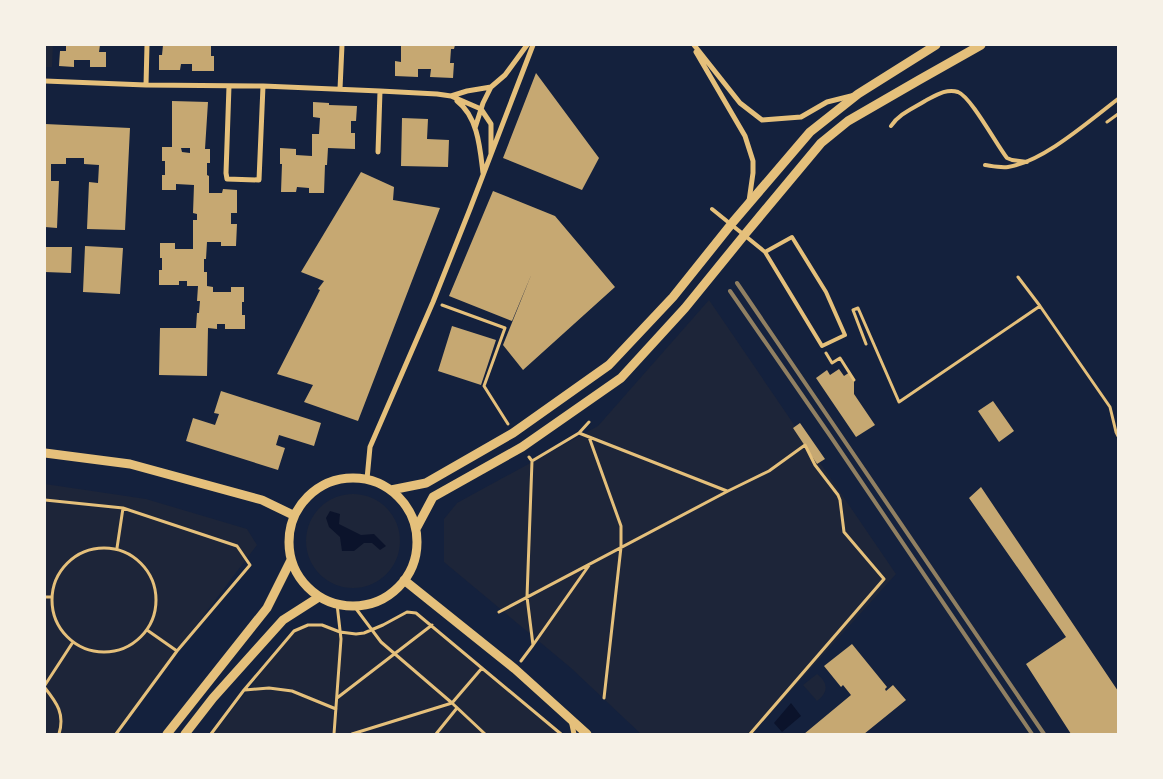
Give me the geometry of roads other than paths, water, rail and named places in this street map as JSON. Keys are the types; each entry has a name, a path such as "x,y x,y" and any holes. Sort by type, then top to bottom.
{"street":[{"path":"146,85 147,45"},
{"path":"340,89 342,45"},
{"path":"475,129 481,109 491,87 505,74 527,45"},
{"path":"366,479 370,447 433,302 533,45"},
{"path":"693,45 740,104 762,120 801,117 827,102 858,94"},
{"path":"693,45 745,136 753,161 749,203"},
{"path":"391,490 426,483 513,433 609,365 672,297 810,132 858,94 936,45"},
{"path":"416,528 433,497 522,447 621,378 685,308 821,143 848,121 981,45"},
{"path":"45,81 146,85 263,86 451,96 481,109 491,124 491,154"},
{"path":"229,86 227,179 259,180 263,86"},
{"path":"451,96 491,87"},
{"path":"378,152 380,91"},
{"path":"451,96 462,105 472,119 479,144 483,174"},
{"path":"45,453 130,464 262,500 294,515"},
{"path":"348,477 380,483 391,490 407,507 416,528 416,551 412,565 404,580 395,590 376,602 354,606 337,604 319,596 302,581 291,560 288,541 294,515 313,491 329,481 348,477"},
{"path":"167,734 267,608 291,560"},
{"path":"404,580 514,669 587,734"},
{"path":"185,734 213,698 283,620 319,596"},
{"path":"571,720 574,734"}],"lane":[{"path":"891,126 899,116 940,93 956,91 971,105 1007,158 1027,162"},
{"path":"985,165 999,167 1027,162 1057,145 1118,99"},
{"path":"712,209 765,252 822,346 845,335 826,292 792,237 765,252"}],"railway":[{"path":"737,283 1044,734"},
{"path":"730,291 1032,734"}]}
